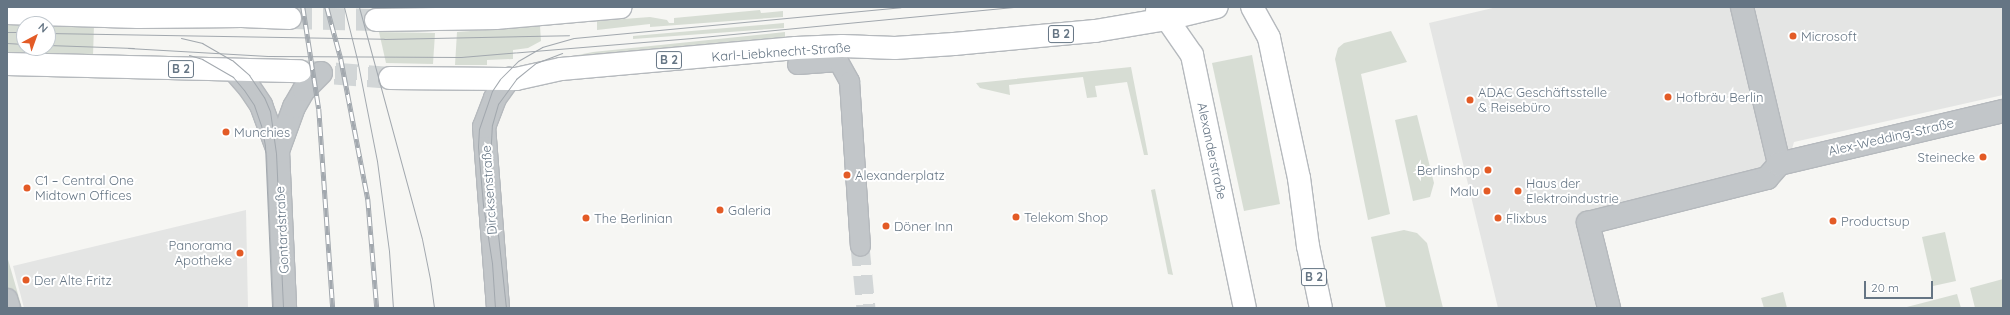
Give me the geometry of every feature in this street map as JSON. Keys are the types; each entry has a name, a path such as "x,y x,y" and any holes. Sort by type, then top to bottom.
{"main road":[{"path":"388,15 496,18 622,7"},
{"name":"Karl-Liebknecht-Straße","path":"390,78 509,79 561,69 796,48 842,46 895,48 962,43 1095,31 1160,13 1217,7"},
{"name":"B 2","path":"1252,7 1269,38 1299,178 1308,246 1321,308"},
{"path":"7,13 138,17 242,16 290,18"},
{"name":"Alexanderstraße","path":"1160,13 1192,55 1245,308"},
{"name":"B 2","path":"7,64 311,72"}],"street":[{"path":"1610,308 1588,224 1767,178 1779,164 1742,7"},
{"path":"797,64 838,61 849,81 860,246"},
{"name":"Gontardstraße","path":"234,70 249,87 260,105 278,151 285,308"},
{"name":"Gontardstraße","path":"278,151 294,107 304,90 311,72"},
{"name":"Dircksenstraße","path":"498,308 484,127 495,98 509,79"},
{"name":"Alex-Wedding-Straße","path":"1779,164 2003,111"},
{"path":"7,298 10,308"}],"shaded area":[{"path":"1497,7 1734,7 1769,159 1759,174 1581,216 1603,308 1498,308 1429,23"},
{"path":"1748,7 2003,7 2003,95 1794,142 1792,149 1783,151"},
{"path":"760,10 761,13 783,11 783,17 650,27 650,24 597,30 597,21 650,17 667,20 669,23 674,23 674,18"},
{"path":"7,22 16,22 16,54 7,54"},
{"path":"784,23 784,28 633,39 633,36"},
{"path":"56,24 94,25 93,56 56,55"},
{"path":"540,26 541,41 528,48 513,50 513,59 487,60 487,65 455,65 457,32"},
{"path":"1391,31 1407,62 1361,74 1390,214 1368,220 1335,59 1338,48 1344,43"},
{"path":"379,32 435,33 433,64 386,63"},
{"path":"785,32 785,40 552,64 568,57 593,52"},
{"path":"1252,55 1280,204 1244,211 1212,63"},
{"path":"1131,67 1148,155 1144,155 1127,82 1095,86 1097,97 1087,98 1083,77 1009,85 1010,95 980,88 976,83"},
{"path":"1417,115 1434,183 1430,197 1413,201 1395,120"},
{"path":"1155,189 1173,275 1168,274 1151,190"},
{"path":"246,210 248,308 24,308 13,266"},
{"path":"1404,230 1417,233 1427,243 1443,308 1386,308 1371,237"},
{"path":"1945,232 1956,281 1933,286 1922,237"},
{"path":"7,256 22,308 7,308"},
{"path":"2003,279 2003,308 1975,308 1970,288"},
{"path":"1783,292 1787,308 1764,308 1761,298"},
{"path":"1957,294 1961,308 1903,308"}],"tunnel":[{"path":"290,18 376,20"},
{"path":"302,71 390,78"},
{"path":"860,246 866,308"}],"tram line":[{"path":"344,7 357,59 377,161 389,251 393,308"},
{"path":"359,7 422,239 434,308"},
{"path":"495,308 492,263 483,205 478,147 479,129 492,91 500,79 518,61 542,47 574,38 901,7"},
{"path":"128,48 268,56 461,57 692,38 1016,7"},
{"path":"7,32 16,32"},
{"path":"56,33 384,39 569,35"},
{"path":"181,38 202,43 232,60 249,75 264,97 270,111 276,153 283,308"},
{"path":"7,43 16,44"},
{"path":"56,45 134,48"},
{"path":"506,308 490,161 492,125 498,104 516,79 536,63 562,53"},
{"path":"189,55 202,59 233,77 254,105 261,125 265,146 272,308"}],"railway":[{"path":"303,7 319,109 333,308"},
{"path":"327,7 341,59 368,199 377,308"}],"place":[{"name":"Microsoft","path":"1793,36"},
{"name":"Hofbräu Berlin","path":"1668,97"},
{"name":"ADAC Geschäftsstelle & Reisebüro","path":"1470,100"},
{"name":"Munchies","path":"226,132"},
{"name":"Steinecke","path":"1983,157"},
{"name":"Berlinshop","path":"1488,170"},
{"name":"Alexanderplatz","path":"847,175"},
{"name":"C1 – Central One Midtown Offices","path":"27,188"},
{"name":"Malu","path":"1487,191"},
{"name":"Haus der Elektroindustrie","path":"1518,191"},
{"name":"Galeria","path":"720,210"},
{"name":"Telekom Shop","path":"1016,217"},
{"name":"The Berlinian","path":"586,218"},
{"name":"Flixbus","path":"1498,218"},
{"name":"Productsup","path":"1833,221"},
{"name":"Döner Inn","path":"886,226"},
{"name":"Panorama Apotheke","path":"240,253"},
{"name":"Der Alte Fritz","path":"26,280"}]}
